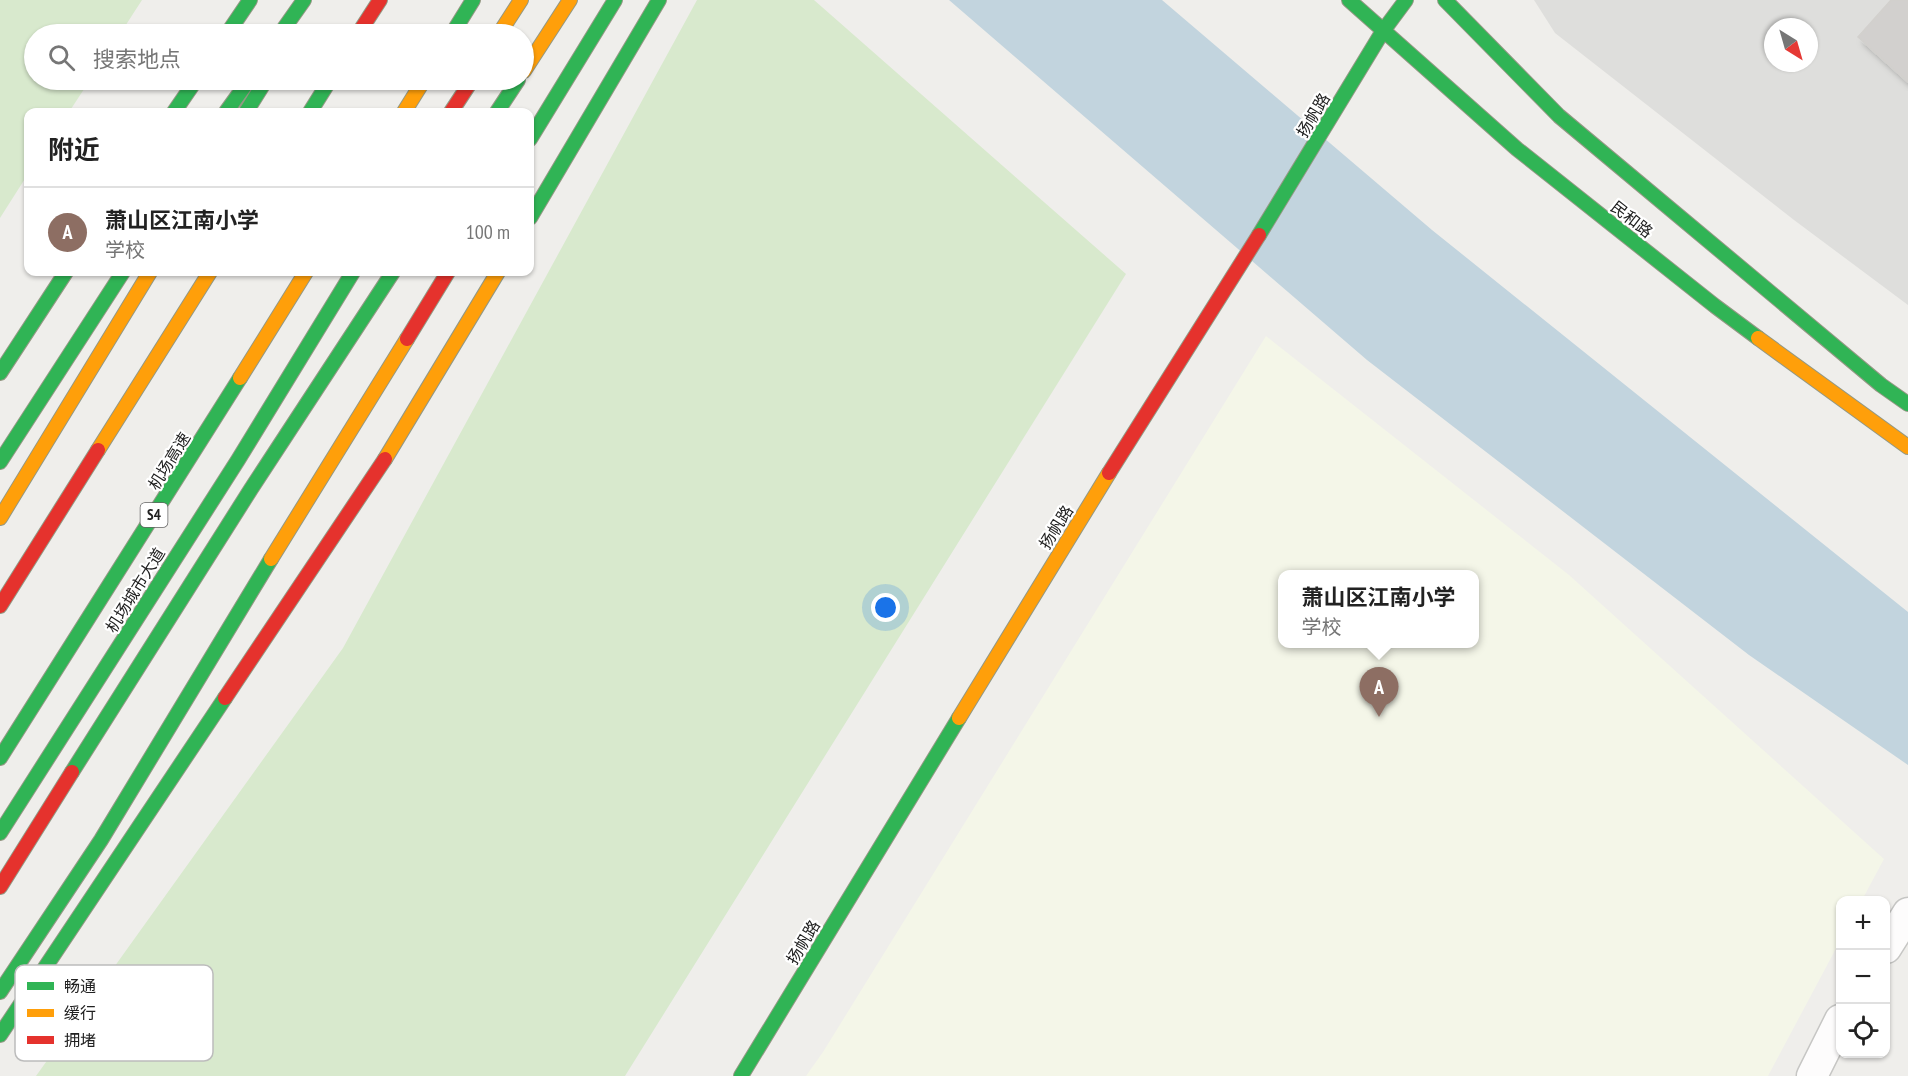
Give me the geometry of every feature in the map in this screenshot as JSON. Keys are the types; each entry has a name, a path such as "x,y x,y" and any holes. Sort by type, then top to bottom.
{"main road":[{"path":"234,24 250,0"},
{"path":"287,24 304,0"},
{"path":"300,24 314,0"},
{"path":"364,24 380,0"},
{"path":"458,24 473,0"},
{"path":"505,24 520,0"},
{"path":"534,56 570,0"},
{"path":"534,132 615,0"},
{"path":"534,211 658,0"},
{"name":"民和路","path":"1349,0 1517,149 1715,306 1908,447"},
{"name":"扬帆路","path":"741,1076 1070,535 1236,273 1383,31 1406,0"},
{"name":"民和路","path":"1445,0 1559,116 1881,385 1908,404"},
{"path":"177,108 189,90"},
{"path":"229,108 242,90"},
{"path":"248,108 260,90"},
{"path":"312,108 324,90"},
{"path":"406,108 418,90"},
{"path":"454,108 465,90"},
{"path":"499,108 511,90"},
{"path":"0,373 63,276"},
{"path":"0,462 120,276"},
{"path":"0,518 148,276"},
{"path":"0,606 207,276"},
{"name":"机场高速","path":"0,758 304,276"},
{"name":"机场城市大道","path":"0,833 238,459 351,276"},
{"path":"0,887 251,489 390,276"},
{"path":"18,965 101,840 220,641 446,276"},
{"path":"47,965 401,435 496,276"},
{"path":"0,992 15,969"},
{"path":"0,1035 15,1013"}],"street":[{"path":"1890,942 1908,913"},
{"path":"1812,1076 1836,1028"}],"shaded area":[{"path":"1534,0 1908,0 1908,305 1794,220 1555,33"},
{"path":"1266,336 1569,575 1884,859 1864,896 1836,896 1836,948 1768,1076 806,1076"}],"green space":[{"path":"0,0 142,0 126,24 24,24 24,90 83,90 72,108 24,108 24,180 0,218"},
{"path":"697,0 814,0 1126,274 625,1076 36,1076 47,1061 213,1061 213,965 116,965 343,648"}],"water":[{"path":"949,0 1162,0 1432,230 1908,612 1908,765 1749,655 1367,360"}],"building":[{"path":"1891,0 1908,0 1908,82 1858,37"}],"traffic: fast":[{"path":"234,24 250,0"},
{"path":"287,24 304,0"},
{"path":"458,24 473,0"},
{"path":"534,132 615,0"},
{"path":"534,211 659,0"},
{"path":"1349,0 1517,149 1758,338"},
{"path":"1259,235 1383,31 1406,0"},
{"path":"1445,0 1559,116 1881,385 1908,404"},
{"path":"177,108 189,90"},
{"path":"229,108 242,90"},
{"path":"248,108 260,90"},
{"path":"312,108 324,90"},
{"path":"500,108 511,90"},
{"path":"0,373 63,276"},
{"path":"0,462 120,276"},
{"path":"0,833 238,460 351,276"},
{"path":"72,772 251,489 390,276"},
{"path":"0,758 240,378"},
{"path":"18,965 101,840 271,559"},
{"path":"47,965 225,698"},
{"path":"741,1076 959,718"},
{"path":"0,992 15,969"},
{"path":"0,1035 15,1013"}],"traffic: slow":[{"path":"505,24 521,0"},
{"path":"534,56 570,0"},
{"path":"406,108 418,90"},
{"path":"0,518 148,276"},
{"path":"98,450 207,276"},
{"path":"240,378 304,276"},
{"path":"385,459 496,276"},
{"path":"1758,338 1908,447"},
{"path":"271,559 407,339"},
{"path":"959,718 1109,473"}],"traffic: jam":[{"path":"364,24 380,0"},
{"path":"454,108 465,90"},
{"path":"1109,473 1259,235"},
{"path":"407,339 446,276"},
{"path":"0,606 98,450"},
{"path":"225,698 385,459"},
{"path":"0,887 72,772"}],"place":[{"name":"萧山区江南小学","path":"1379,717"}]}
